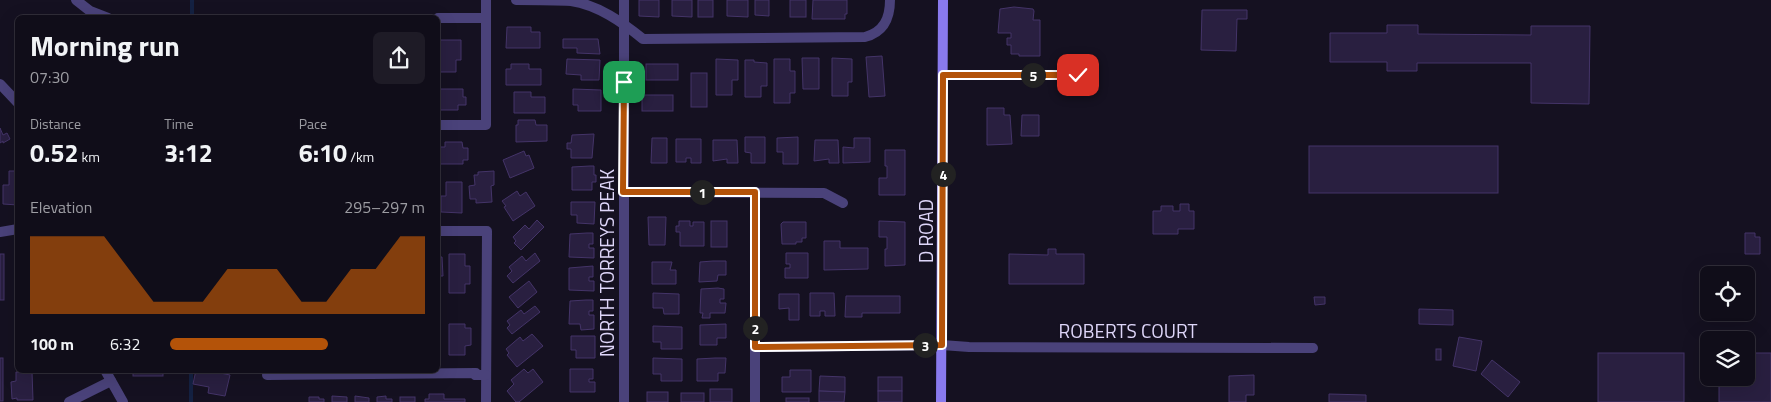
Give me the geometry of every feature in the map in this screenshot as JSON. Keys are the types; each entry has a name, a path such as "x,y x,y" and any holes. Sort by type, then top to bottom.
{"street":[{"path":"76,0 90,11 100,15"},
{"path":"440,125 486,125 486,0"},
{"path":"516,0 579,2 594,7 624,23 643,39 865,37 878,31 883,26 890,14 890,0"},
{"name":"NORTH TORREYS PEAK","path":"624,0 624,402"},
{"name":"D ROAD","path":"941,402 943,0"},
{"path":"440,18 486,18"},
{"path":"0,84 15,100"},
{"path":"623,192 824,193 843,203"},
{"path":"755,192 755,402"},
{"path":"0,232 15,229"},
{"path":"440,231 487,231 486,402"},
{"name":"ROBERTS COURT","path":"755,347 942,345 969,347 1313,348"},
{"path":"107,373 123,402"},
{"path":"267,375 476,373 475,375 486,375"},
{"path":"69,402 111,381"}],"lane":[{"path":"943,75 1078,75"}],"building":[{"path":"639,0 659,0 659,17 639,16"},
{"path":"672,0 692,0 692,17 672,16"},
{"path":"698,0 713,0 713,17 698,17"},
{"path":"727,0 748,0 748,17 727,16"},
{"path":"755,0 769,0 769,16 755,15"},
{"path":"790,0 806,0 806,17 790,17"},
{"path":"813,0 847,0 845,19 812,19"},
{"path":"1014,7 1033,9 1033,20 1040,20 1040,56 1011,54 1011,45 1007,45 1007,38 1011,38 1011,33 998,33 1000,9"},
{"path":"1202,10 1247,10 1247,19 1237,19 1236,51 1201,50"},
{"path":"1387,25 1418,25 1418,34 1531,35 1531,26 1590,26 1589,104 1531,103 1531,63 1417,63 1417,71 1387,71 1387,62 1330,62 1330,33 1387,33"},
{"path":"507,27 531,27 531,32 540,32 540,48 506,48"},
{"path":"563,39 598,39 600,54 577,53 577,48 563,48"},
{"path":"440,40 461,40 461,60 456,60 456,72 440,72"},
{"path":"882,56 885,96 869,97 866,57"},
{"path":"802,58 819,58 819,89 803,89"},
{"path":"832,58 852,59 852,82 848,82 848,96 832,96"},
{"path":"567,59 600,60 599,80 581,80 581,75 566,74"},
{"path":"716,59 738,60 738,80 732,80 732,95 716,95"},
{"path":"774,59 790,59 790,71 795,71 795,93 790,93 790,103 774,103"},
{"path":"745,60 767,63 767,86 761,86 761,97 745,97"},
{"path":"511,64 529,64 529,69 541,69 541,85 506,85 506,69 511,69"},
{"path":"646,64 678,64 678,80 646,80"},
{"path":"691,73 707,73 707,107 691,107"},
{"path":"440,89 463,89 466,105 458,105 458,110 440,110"},
{"path":"573,89 601,90 601,111 578,111 578,105 573,105"},
{"path":"514,92 531,92 531,97 545,97 545,113 514,113"},
{"path":"642,95 673,95 673,111 642,111"},
{"path":"987,108 1004,108 1004,115 1010,115 1012,144 987,145"},
{"path":"1022,115 1039,115 1039,136 1021,136"},
{"path":"518,120 535,120 536,125 547,125 547,141 516,142 516,125 518,125"},
{"path":"0,128 3,135 7,133 10,139 3,143 3,141 0,143"},
{"path":"594,134 592,158 571,158 571,149 567,149 567,143 571,143 572,135"},
{"path":"745,137 765,137 765,163 751,163 751,153 745,152"},
{"path":"798,137 798,164 783,164 783,152 777,152 777,138"},
{"path":"652,138 667,138 667,163 651,163"},
{"path":"854,138 870,138 870,162 843,163 843,147 854,148"},
{"path":"676,139 701,139 701,163 691,163 691,158 686,158 686,162 676,162"},
{"path":"713,140 737,140 738,163 727,163 727,159 713,161"},
{"path":"815,140 838,140 839,163 829,163 829,159 814,161"},
{"path":"445,142 462,142 463,148 468,148 468,160 463,160 463,164 440,164 440,147 445,147"},
{"path":"1309,146 1498,146 1498,193 1309,193"},
{"path":"885,150 905,150 905,195 879,195 879,178 887,178"},
{"path":"524,151 526,156 529,155 534,168 510,178 503,160"},
{"path":"594,166 596,182 592,182 592,190 572,190 572,167"},
{"path":"9,171 15,171 15,205 3,204 3,185 9,185"},
{"path":"494,171 494,185 491,186 492,202 476,203 476,199 470,199 469,186 475,185 474,175 478,175 478,172"},
{"path":"446,182 462,182 462,213 441,212 441,196 446,196"},
{"path":"517,191 520,196 526,192 535,206 513,221 502,201"},
{"path":"571,202 595,202 594,224 577,223 577,215 571,215"},
{"path":"1180,204 1189,204 1189,211 1194,211 1194,229 1178,229 1178,234 1153,234 1153,211 1161,211 1161,206 1173,206 1173,211 1180,211"},
{"path":"648,217 666,217 665,245 649,245"},
{"path":"537,220 544,227 521,250 514,243 516,241 513,237 525,225 529,229"},
{"path":"679,221 690,221 690,226 693,226 693,222 704,222 704,246 680,246 680,232 676,232 676,226 679,226"},
{"path":"711,221 727,221 727,247 711,247"},
{"path":"879,221 905,222 905,265 885,266 887,237 879,237"},
{"path":"783,222 806,222 806,238 802,238 802,242 796,242 796,244 782,244 781,224"},
{"path":"593,233 593,244 589,244 589,248 594,248 594,258 569,257 570,234"},
{"path":"1745,233 1755,233 1755,237 1760,237 1760,254 1745,254"},
{"path":"824,241 840,241 840,248 868,248 868,269 824,270"},
{"path":"1048,249 1056,249 1056,254 1084,254 1084,284 1009,284 1009,254 1048,255"},
{"path":"535,253 540,261 513,283 507,276 512,271 509,267 522,256 526,261"},
{"path":"786,253 808,253 808,278 785,278 785,268 790,268 790,264 786,264"},
{"path":"0,254 4,254 4,300 0,300"},
{"path":"449,254 465,254 465,266 470,266 470,284 465,284 465,293 449,293"},
{"path":"440,257 442,257 443,276 440,276"},
{"path":"726,261 726,275 718,275 717,281 699,282 700,262"},
{"path":"652,262 672,262 670,270 676,270 676,284 652,284"},
{"path":"593,266 593,277 589,277 589,281 594,281 594,291 569,290 569,268"},
{"path":"529,281 537,292 518,308 509,297"},
{"path":"701,289 724,289 724,299 720,299 720,303 726,303 725,313 710,313 710,318 702,318 703,313 700,313"},
{"path":"653,293 679,294 679,314 664,314 663,308 653,308"},
{"path":"810,293 834,293 835,316 825,316 825,311 820,311 820,316 810,316"},
{"path":"779,294 799,294 799,320 789,320 789,308 779,309"},
{"path":"846,296 900,296 900,313 862,313 862,317 845,317"},
{"path":"1314,297 1325,297 1325,304 1315,305"},
{"path":"593,300 593,311 589,311 589,315 594,315 594,329 581,330 580,324 569,324 570,301"},
{"path":"535,306 540,312 512,334 507,328 510,325 507,321 521,310 524,314"},
{"path":"1419,309 1453,310 1453,325 1419,324"},
{"path":"449,324 465,324 465,328 471,328 471,345 465,346 465,355 449,355"},
{"path":"726,324 726,338 717,338 717,345 700,345 700,325"},
{"path":"653,326 682,327 682,349 661,349 661,342 653,342"},
{"path":"532,334 543,346 517,367 507,355 509,353 506,349 520,337 523,341"},
{"path":"571,336 595,336 595,358 576,358 576,350 571,350"},
{"path":"1459,337 1482,341 1476,371 1453,366"},
{"path":"1436,349 1441,349 1441,360 1436,360"},
{"path":"1598,353 1684,353 1684,402 1598,402"},
{"path":"1755,353 1771,353 1771,402 1719,402 1719,386 1755,386"},
{"path":"0,358 3,358 3,401 0,401"},
{"path":"653,358 682,359 682,381 661,381 661,374 653,374"},
{"path":"726,358 725,373 718,373 718,381 697,381 697,359"},
{"path":"1492,360 1520,382 1508,397 1481,374"},
{"path":"524,369 528,373 533,369 543,382 519,402 516,402 507,391 514,384 511,380"},
{"path":"570,369 593,369 593,379 589,379 589,382 595,382 595,392 570,392"},
{"path":"790,370 811,370 811,392 782,392 782,377 790,377"},
{"path":"16,373 32,373 33,400 12,399 11,382 16,381"},
{"path":"133,373 163,373 163,376 133,376"},
{"path":"195,373 230,375 225,396 208,393 209,387 193,384"},
{"path":"1254,375 1254,395 1246,395 1246,402 1229,402 1229,376"},
{"path":"820,376 845,377 845,392 819,391"},
{"path":"878,377 902,377 902,391 878,391"},
{"path":"710,389 732,389 732,402 710,402"},
{"path":"819,391 845,392 844,402 819,402"},
{"path":"878,391 902,391 902,402 878,402"},
{"path":"647,392 668,392 668,402 647,402"},
{"path":"681,393 704,393 704,402 681,402"},
{"path":"429,394 444,394 444,399 465,399 465,402 425,402 425,399 429,399"},
{"path":"1329,394 1366,395 1366,402 1329,402"},
{"path":"332,396 347,397 347,402 332,402"},
{"path":"355,396 369,398 369,402 355,402"},
{"path":"386,396 386,399 392,399 392,402 377,402 377,397"},
{"path":"309,397 319,397 319,399 324,399 324,402 309,402"},
{"path":"400,397 415,397 415,402 400,402"},
{"path":"786,398 809,398 809,402 786,402"}],"waterway":[{"path":"192,0 192,15"},
{"path":"191,373 191,402"}],"route":[{"path":"624,82 623,192 755,192 755,347 901,346 942,345 943,75 1078,75"}]}
